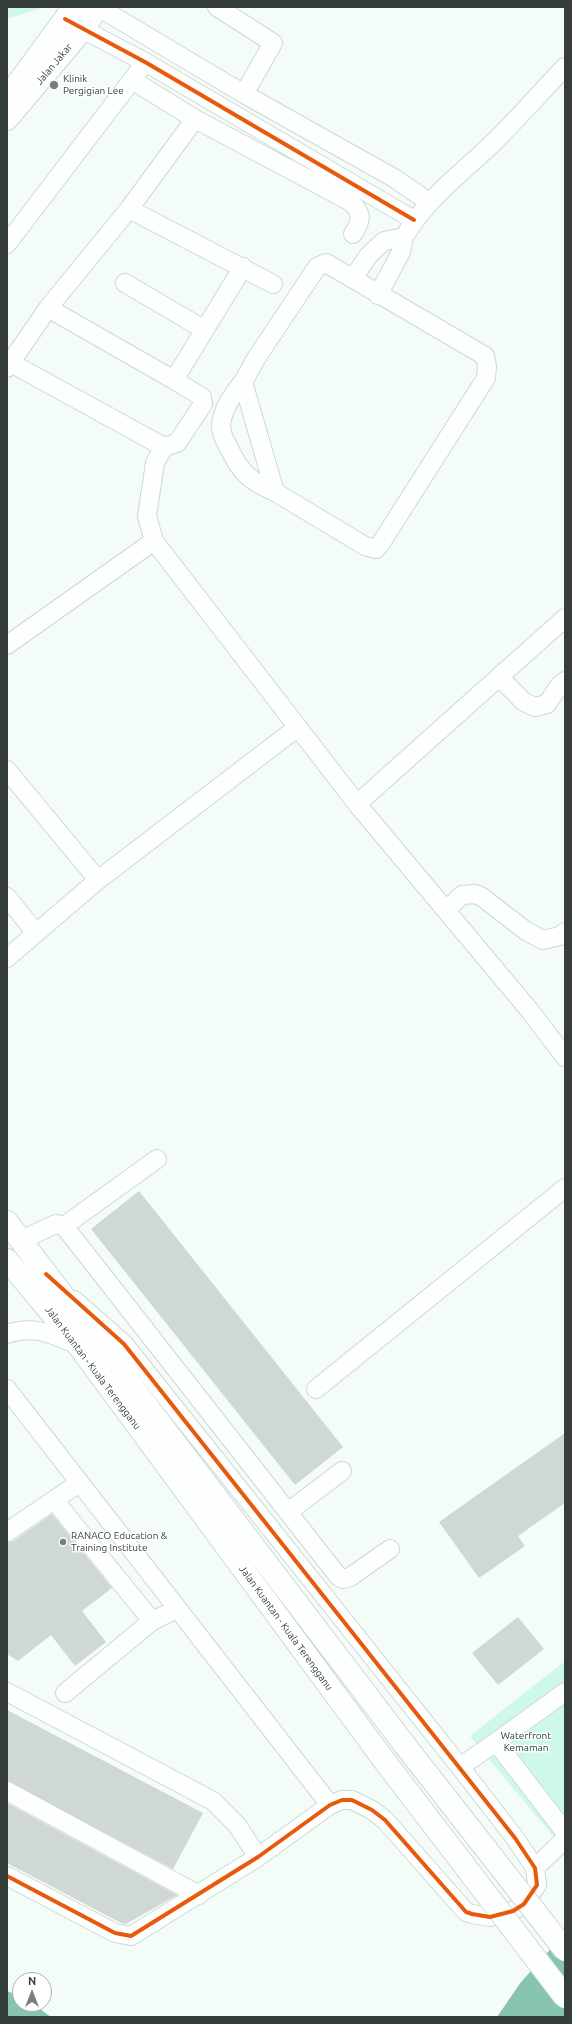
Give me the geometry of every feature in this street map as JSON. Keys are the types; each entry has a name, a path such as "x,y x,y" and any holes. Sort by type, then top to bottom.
{"main road":[{"name":"Jalan Jakar","path":"7,97 74,19 98,7"},
{"name":"Jalan Jakar","path":"7,119 74,19"},
{"name":"Jalan Kuantan - Kuala Terengganu","path":"7,1222 404,1744 565,1950"},
{"name":"Jalan Kuantan - Kuala Terengganu","path":"7,1260 78,1345 383,1759 565,1997"}],"street":[{"path":"98,7 244,94 394,178 429,202"},
{"path":"217,7 273,43 244,94"},
{"path":"74,19 256,128 414,220"},
{"path":"7,244 145,62"},
{"path":"378,295 401,252 404,237 414,220 429,202 494,142 565,67"},
{"path":"132,80 195,119 351,202 360,215 360,223 353,234"},
{"path":"256,128 269,108"},
{"path":"164,447 9,366 48,308 129,209 195,119"},
{"path":"129,209 243,267 273,284"},
{"path":"353,278 369,255 384,241 404,237"},
{"path":"326,262 353,278 378,295 484,356 487,366 486,378 376,549 365,546 275,492 255,483 237,466 224,440 221,426 230,398 243,382 257,357 317,268 326,262"},
{"path":"174,380 243,267"},
{"path":"125,283 205,330"},
{"path":"48,308 202,397 203,404 177,443 164,447 155,463 147,516 154,541 357,804 530,1011 565,1057"},
{"path":"243,382 275,492"},
{"path":"7,645 154,541"},
{"path":"357,804 500,678 565,618"},
{"path":"500,678 524,702 535,707 548,704 559,686 565,681"},
{"path":"7,958 98,880 298,727"},
{"path":"7,770 98,880"},
{"path":"446,910 462,895 475,894 526,931 543,940 560,936 565,932"},
{"path":"7,897 36,933"},
{"path":"64,1226 157,1159"},
{"path":"316,1389 565,1188"},
{"path":"21,1240 56,1224 64,1226 338,1576 343,1579 350,1577 390,1549"},
{"path":"7,1876 122,1936 131,1936 143,1930 258,1857 330,1805 342,1800 352,1800 378,1814 385,1820 466,1912 482,1916 499,1916 513,1911 524,1904 537,1885 535,1868 515,1838 124,1344 46,1274"},
{"path":"7,1334 30,1330 45,1331 78,1345"},
{"path":"7,1389 330,1805"},
{"path":"288,1512 342,1470"},
{"path":"7,1532 80,1483"},
{"path":"54,1500 152,1621"},
{"path":"65,1693 152,1621 177,1609"},
{"path":"7,1692 213,1801 236,1825 258,1857"},
{"path":"460,1767 565,1692"},
{"path":"496,1742 565,1832"},
{"path":"7,1791 199,1895"},
{"path":"535,1868 565,1839"}],"green space":[{"path":"7,7 45,7 7,19"},
{"name":"Waterfront Kemaman","path":"565,1661 565,1851 470,1736"}],"shaded area":[{"path":"565,1933 565,2017 497,2017 521,1982"},
{"path":"7,1991 12,1993 12,2012 44,2012 51,2017 7,2017"}],"building":[{"path":"139,1191 343,1447 295,1485 91,1229"},
{"path":"565,1433 565,1503 518,1536 525,1546 479,1578 439,1522"},
{"path":"52,1514 112,1588 82,1611 106,1642 75,1666 51,1635 18,1661 7,1654 7,1542 13,1541"},
{"path":"518,1617 544,1649 498,1685 472,1653"},
{"path":"7,1710 203,1813 173,1869 7,1781"},
{"path":"7,1803 177,1895 126,1924 121,1923 7,1863"}],"cycle path":[{"path":"65,19 145,62 414,220"},
{"path":"7,1876 115,1933 131,1936 258,1857 330,1805 342,1800 352,1800 372,1810 385,1820 466,1912 490,1917 513,1911 524,1904 537,1885 535,1868 515,1838 124,1344 46,1274"}],"place":[{"name":"Klinik Pergigian Lee","path":"54,85"},
{"name":"RANACO Education & Training Institute","path":"63,1542"}]}
